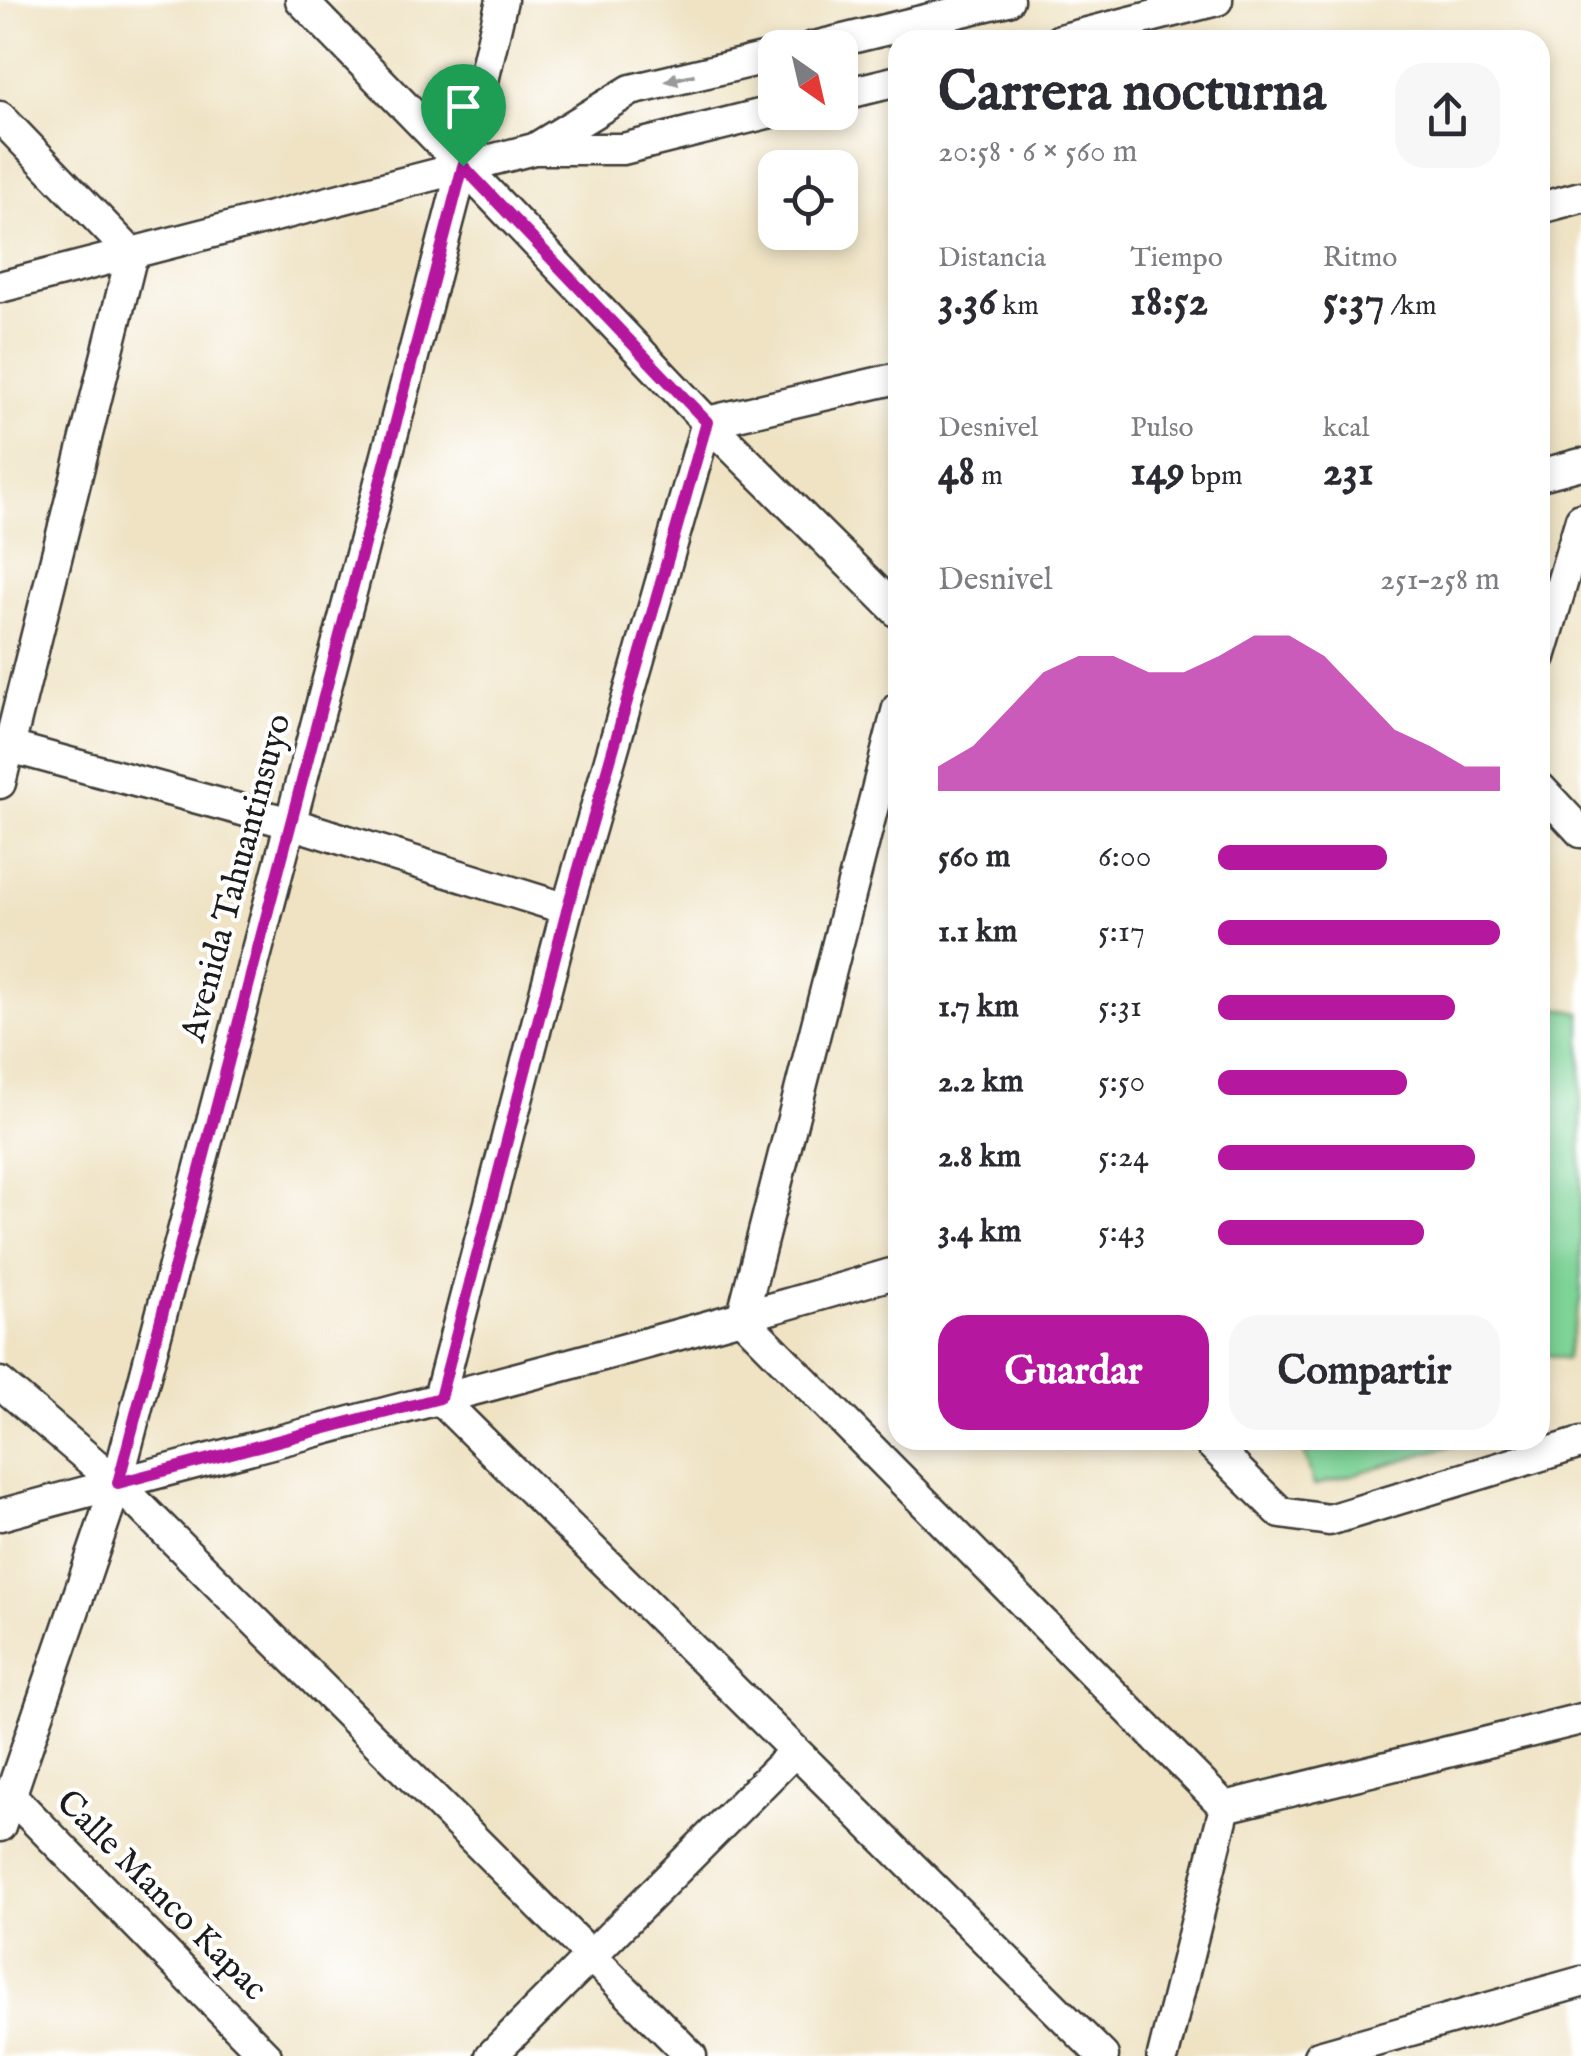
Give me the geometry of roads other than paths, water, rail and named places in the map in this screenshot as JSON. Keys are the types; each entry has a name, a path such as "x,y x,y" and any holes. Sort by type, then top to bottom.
{"street":[{"path":"302,0 707,422 888,602"},
{"name":"Avenida Tahuantinsuyo","path":"0,1826 4,1795 118,1483 463,166 502,0"},
{"path":"858,36 1008,0"},
{"path":"1093,30 1217,0"},
{"path":"534,149 631,90 758,60"},
{"path":"858,90 888,83"},
{"path":"0,288 534,149 623,149 758,115"},
{"path":"0,118 132,254"},
{"path":"1550,205 1581,197"},
{"path":"0,783 132,254"},
{"path":"707,422 888,380"},
{"path":"440,1398 567,910 707,422"},
{"path":"1550,472 1581,464"},
{"path":"1550,624 1581,520"},
{"path":"10,746 290,823 567,910"},
{"path":"742,1318 888,747"},
{"path":"1550,799 1581,832"},
{"path":"0,1515 742,1318 888,1275"},
{"path":"742,1318 1225,1807"},
{"path":"0,1383 118,1483 691,2056"},
{"path":"440,1398 1103,2056"},
{"path":"1218,1450 1281,1513 1330,1520 1581,1444"},
{"path":"1225,1807 1581,1718"},
{"path":"491,2056 795,1751"},
{"name":"Calle Manco Kapac","path":"4,1795 266,2056"},
{"path":"1163,2056 1225,1807"},
{"path":"1320,2056 1581,1982"}]}
